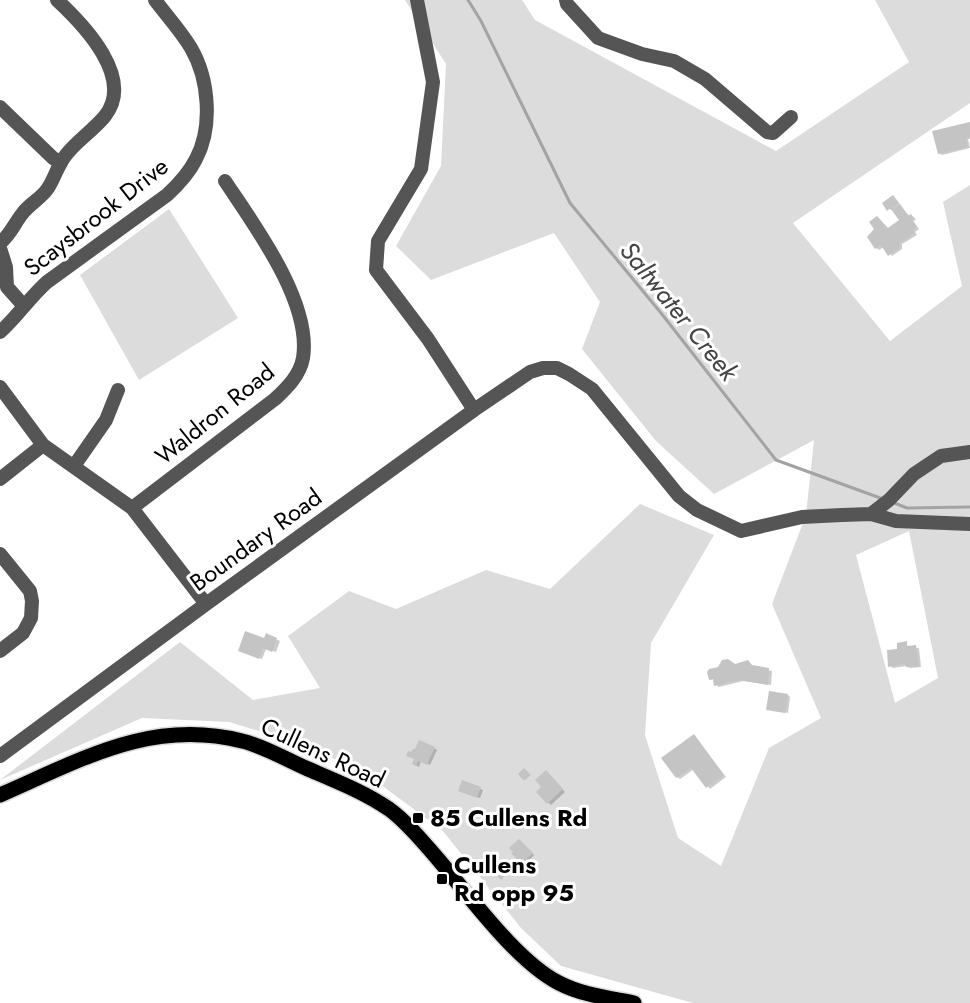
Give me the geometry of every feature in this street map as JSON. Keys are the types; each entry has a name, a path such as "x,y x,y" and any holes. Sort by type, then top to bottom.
{"main road":[{"name":"Cullens Road","path":"0,795 115,746 138,740 186,733 216,735 244,741 361,792 391,810 417,836 524,957 543,973 558,983 589,994 634,1003"}],"street":[{"path":"0,243 8,236 30,204 48,189 61,163 105,116 113,102 114,80 107,61 74,16 57,0"},
{"name":"Scaysbrook Drive","path":"0,332 46,282 167,195 181,182 201,148 206,127 206,101 201,74 191,48 155,0"},
{"path":"417,0 433,82 421,169 378,241 376,270 428,339 474,410"},
{"path":"566,0 567,4 598,38 642,54 674,60 705,79 767,132 773,133 791,117"},
{"path":"0,107 61,163"},
{"name":"Waldron Road","path":"132,508 275,399 293,382 303,359 303,329 278,261 225,180"},
{"path":"0,248 6,267 7,287 24,306"},
{"name":"Boundary Road","path":"0,756 474,410 530,372 543,368 552,367 563,371 592,389 679,496 697,510 741,531 802,518 871,514"},
{"path":"0,387 43,445 132,508 206,604"},
{"path":"74,466 106,420 118,390"},
{"path":"0,479 43,445"},
{"path":"871,514 890,500 914,474 941,456 970,452"},
{"path":"871,514 896,521 970,525"},
{"path":"0,554 30,591 32,601 31,618 23,633 0,651"}],"shaded area":[{"path":"405,0 522,0 535,20 776,151 909,62 875,0 970,0 970,103 793,223 890,341 962,286 943,202 970,185 970,1003 693,1003 561,966 521,928 442,830 373,779 311,747 229,722 142,718 0,780 180,642 253,700 320,688 288,636 349,591 396,609 486,570 550,589 640,504 714,535 651,643 645,735 678,838 721,866 769,748 821,718 772,604 806,515 814,440 714,494 656,441 582,349 600,302 554,233 431,280 396,246 441,166 446,64","holes":["909,531 938,678 895,703 856,555"]},
{"path":"169,209 238,318 139,380 80,275"}],"building":[{"path":"970,122 970,137 966,138 968,147 938,154 932,131"},
{"path":"893,195 899,203 892,207 893,209 900,204 908,216 911,214 914,218 912,219 917,227 913,230 915,233 899,243 900,247 888,256 881,245 875,249 867,237 874,229 869,222 877,216 888,228 899,220 890,208 887,211 882,203"},
{"path":"245,631 264,638 266,633 277,638 272,652 263,648 259,659 238,651"},
{"path":"907,641 907,646 916,645 919,666 906,667 905,664 888,667 887,650 897,649 897,643"},
{"path":"728,659 735,664 748,660 752,665 769,668 768,685 739,680 714,686 713,679 709,680 707,672 709,669 718,667 722,660"},
{"path":"769,691 788,694 785,713 766,710"},
{"path":"694,734 724,775 706,788 691,768 676,778 661,758"},
{"path":"419,740 435,747 427,765 418,761 416,766 412,764 414,759 406,756 408,751 415,749"},
{"path":"524,768 531,775 524,781 518,774"},
{"path":"546,770 563,789 547,804 536,792 541,787 535,780"},
{"path":"462,780 481,787 477,798 458,791"},
{"path":"519,839 533,853 521,864 509,848"},
{"path":"500,868 506,874 501,880 495,874"}],"waterway":[{"name":"Saltwater Creek","path":"468,0 481,21 570,203 661,313 776,460 883,499"},
{"name":"Saltwater Creek","path":"892,502 907,508 970,507"}],"place":[{"name":"85 Cullens Rd","path":"418,818"},
{"name":"Cullens Rd opp 95","path":"442,879"}]}
